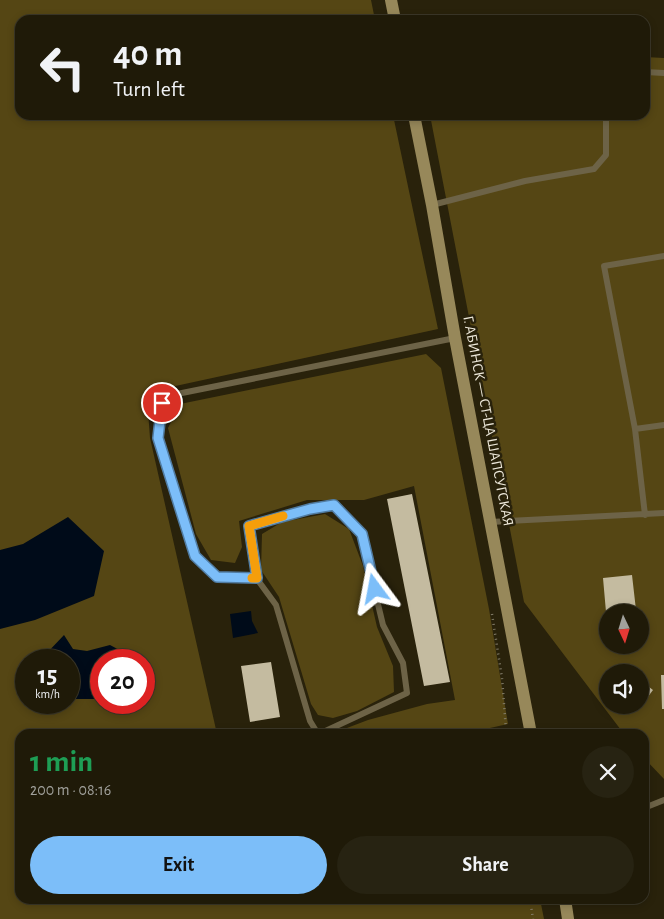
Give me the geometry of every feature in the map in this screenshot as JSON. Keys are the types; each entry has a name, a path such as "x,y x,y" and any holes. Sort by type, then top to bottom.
{"main road":[{"path":"391,0 394,15"},
{"name":"Г. АБИНСК — СТ-ЦА ШАПСУГСКАЯ","path":"415,120 530,729"},
{"path":"566,904 568,919"}],"lane":[{"path":"650,72 664,73"},
{"path":"432,205 524,181 594,169 606,155 606,120"},
{"path":"645,515 635,429 604,266 664,256"},
{"path":"257,578 217,577 195,556 158,438 162,403 177,394 455,338"},
{"path":"635,429 664,425"},
{"path":"315,729 310,722 276,604 257,578 249,526 310,509 334,505 362,534 383,625 404,663 407,693 330,729"},
{"path":"490,522 664,513"},
{"path":"649,806 664,800"}],"path":[{"path":"531,904 533,919"}],"shaded area":[{"path":"0,0 371,0 374,15 15,15 15,120 394,120 438,329 157,390 147,397 150,438 216,729 15,729 15,904 541,904 544,919 0,919"},
{"path":"650,57 664,58 664,779 649,763 649,729 620,729 609,714 649,714 649,664 599,664 599,701 524,602 431,120 650,120"},
{"path":"426,354 441,368 489,609 508,724 486,729 344,729 368,720 427,704 455,700 414,486 364,500 307,500 239,521 242,547 235,563 211,560 196,534 168,428 180,404"},
{"path":"325,514 349,529 363,566 377,627 393,666 394,692 357,711 333,718 318,715 311,704 279,597 261,570 262,534 282,522"}],"water":[{"path":"68,517 104,551 94,596 35,620 0,629 0,550 23,544"},
{"path":"251,611 252,621 258,633 233,638 230,614"},
{"path":"64,635 73,649 51,649"},
{"path":"110,645 117,649 95,649"},
{"path":"80,650 90,650 90,699 80,699"}],"building":[{"path":"412,494 450,682 424,686 387,499"},
{"path":"632,575 635,604 605,604 603,578"},
{"path":"271,662 280,717 250,722 241,666"},
{"path":"661,675 664,675 664,709 662,709"},
{"path":"649,687 653,690 649,695"}],"slow traffic":[{"path":"252,578 257,578 249,526 283,516"}],"route":[{"path":"162,403 158,438 195,556 217,577 257,578 249,526 310,509 334,505 362,534 375,589"}]}
